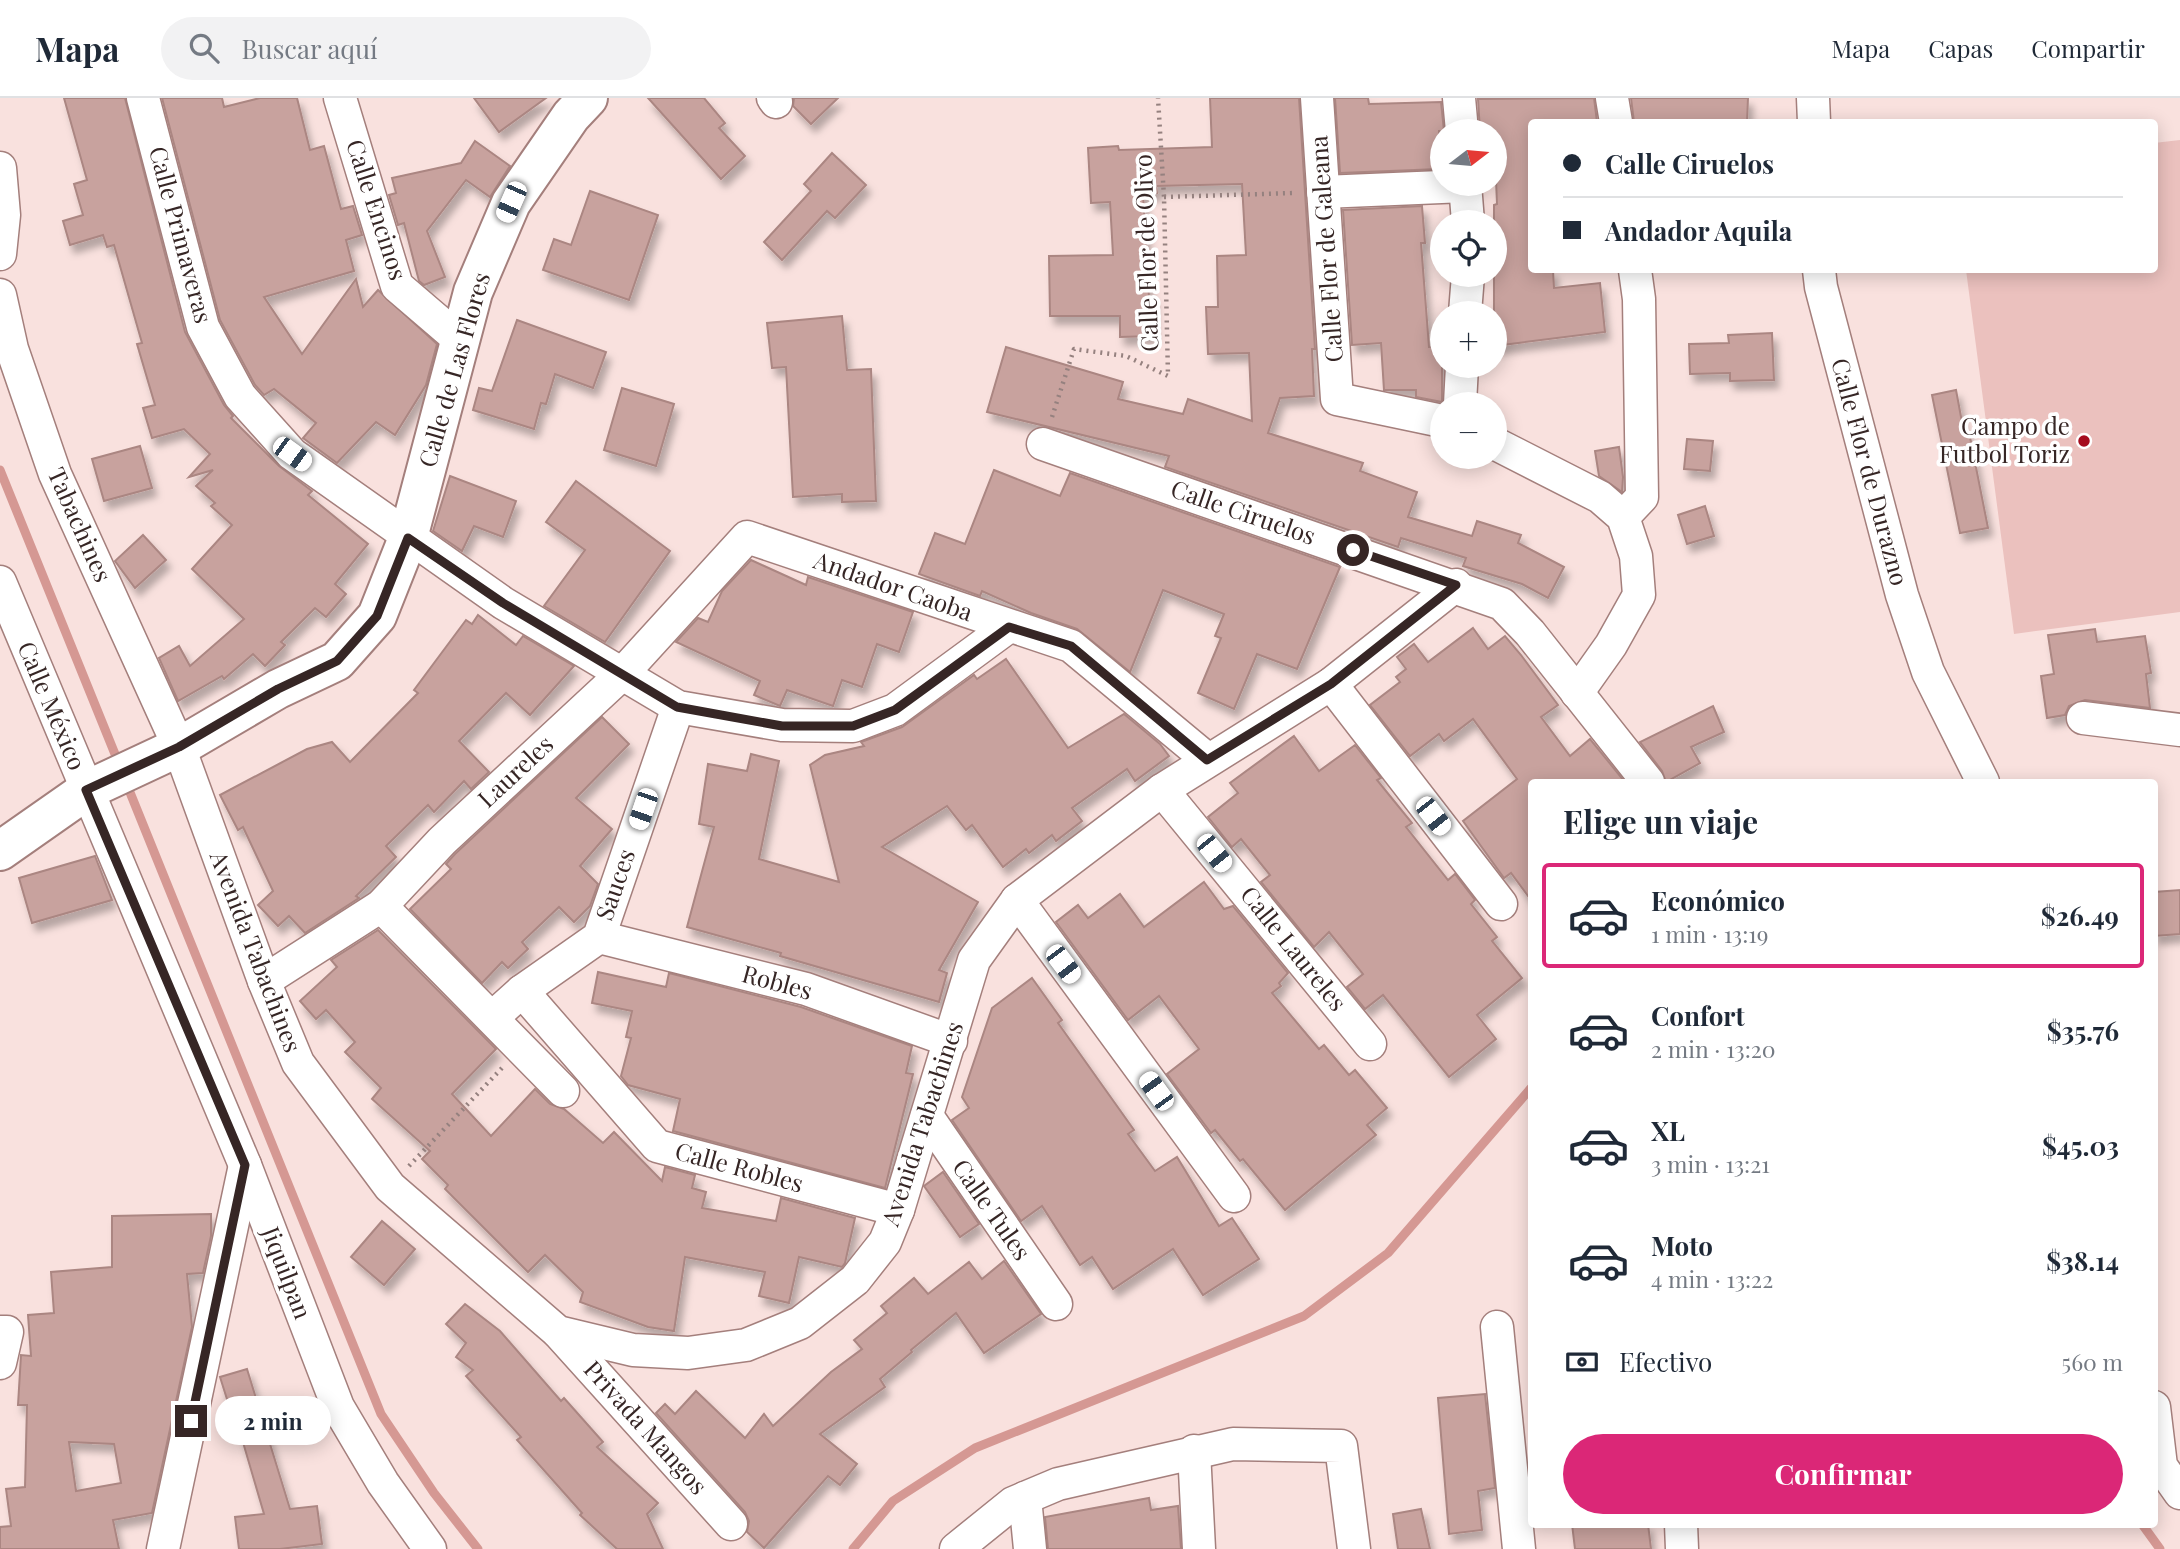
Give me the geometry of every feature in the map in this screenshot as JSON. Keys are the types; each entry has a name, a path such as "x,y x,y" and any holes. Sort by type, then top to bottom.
{"street":[{"name":"Calle Primaveras","path":"143,98 203,327 240,396 292,454 408,538 503,603 677,707"},
{"name":"Calle Encinos","path":"341,98 397,286 460,340"},
{"name":"Calle de Las Flores","path":"0,851 102,783 174,749 278,689 337,661 377,616 408,538 472,292 511,202 588,98"},
{"name":"Calle Flor de Galeana","path":"1317,98 1337,400 1430,419"},
{"path":"1459,98 1461,119"},
{"path":"1612,98 1616,119"},
{"path":"1814,98 1814,119"},
{"path":"0,168 5,215 0,254"},
{"path":"1323,192 1430,187"},
{"path":"1623,517 1642,497 1639,299 1635,273"},
{"name":"Calle Flor de Durazno","path":"1819,273 1902,595 1928,671 1982,779"},
{"name":"Tabachines","path":"0,295 12,349 55,474 174,749"},
{"name":"Calle Ciruelos","path":"1043,444 1456,585 1502,604 1530,633 1646,779"},
{"path":"1507,449 1601,496 1623,517 1636,556 1639,596 1611,645 1577,693"},
{"name":"Andador Caoba","path":"747,537 1071,646 1207,760"},
{"name":"Laureles","path":"264,981 381,906 442,841 622,674 747,537"},
{"name":"Calle México","path":"0,582 102,783"},
{"name":"Avenida Tabachines","path":"174,749 298,1063 390,1187 558,1332 634,1350 688,1353 746,1345 800,1323 855,1280 885,1242 898,1210 974,960 1017,901 1162,790 1331,684 1456,585"},
{"path":"677,707 782,726 853,726 895,710 1009,627"},
{"path":"1331,684 1501,904"},
{"name":"Sauces","path":"492,1018 522,991 599,937 677,707"},
{"path":"2083,718 2180,730"},
{"name":"Jiquilpan","path":"102,783 338,1407 383,1483 430,1549"},
{"name":"Calle Laureles","path":"1162,790 1370,1044"},
{"path":"1017,901 1234,1196"},
{"path":"381,906 563,1091"},
{"name":"Robles","path":"599,937 806,989 951,1041"},
{"name":"Calle Robles","path":"522,991 657,1146 898,1210"},
{"name":"Calle Tules","path":"927,1116 1056,1304"},
{"path":"163,1549 245,1165"},
{"path":"1497,1328 1519,1549"},
{"path":"0,1363 3,1332"},
{"name":"Privada Mangos","path":"558,1332 731,1524"},
{"path":"2158,1441 2161,1466 2180,1493"},
{"path":"956,1549 1013,1503 1058,1484 1233,1444 1341,1446 1354,1549"},
{"path":"1194,1451 1199,1549"},
{"path":"1025,1498 1030,1549"},
{"path":"1681,1528 1682,1549"}],"path":[{"name":"Calle Flor de Olivo","path":"1043,444 1074,349 1126,356 1168,376 1164,197 1158,98"},
{"path":"1164,197 1323,192"},
{"path":"390,1187 521,1047"}],"shaded area":[{"name":"Campo de Futbol Toriz","path":"2180,140 2180,612 2014,634 1966,273 2158,273 2158,143"}],"building":[{"path":"64,98 125,98 185,332 224,405 233,416 231,418 279,466 312,491 308,495 368,544 335,584 346,594 326,617 315,608 281,642 285,645 265,666 253,654 224,679 222,676 178,701 159,658 179,646 190,666 244,619 192,569 232,525 211,506 215,503 196,486 213,470 189,477 210,454 184,429 152,438 143,408 155,405 137,344 142,343 114,245 107,247 103,235 70,245 63,221 83,215 74,184 87,180"},
{"path":"162,98 222,98 224,107 260,98 297,98 310,150 324,146 341,209 353,206 362,235 346,240 354,271 264,297 302,354 356,279 363,307 378,290 437,344 426,385 395,435 376,422 337,463 303,438 316,423 274,389 264,395 255,385 220,320"},
{"path":"474,98 546,98 499,132"},
{"path":"648,98 704,98 725,123 719,128 745,156 721,179"},
{"path":"794,98 838,98 811,124 793,106"},
{"path":"1210,98 1299,98 1315,349 1312,349 1314,396 1280,398 1268,433 1363,463 1360,471 1417,492 1408,517 1472,536 1477,521 1521,535 1518,543 1564,567 1548,598 1522,584 1463,566 1466,558 1401,538 1398,547 1165,467 1169,456 987,412 1006,347 1123,382 1118,399 1183,414 1188,399 1252,421 1249,353 1208,354 1206,307 1218,307 1217,256 1246,255 1242,184 1156,186 1157,193 1143,193 1149,297 1153,297 1153,336 1120,337 1120,316 1050,316 1049,256 1113,255 1110,202 1091,203 1088,148 1118,146 1119,150 1212,147"},
{"path":"1335,98 1368,98 1369,104 1441,102 1443,119 1430,119 1430,169 1340,173"},
{"path":"1594,98 1597,119 1528,119 1528,273 1553,273 1554,288 1600,283 1605,332 1507,344 1507,301 1494,301 1494,287 1507,287 1507,210 1494,210 1494,205 1497,204 1497,196 1507,196 1507,119 1479,119 1478,99"},
{"path":"1631,98 1748,98 1747,119 1634,119"},
{"path":"475,141 510,166 490,197 466,180 427,231 445,277 424,285 419,281 404,223 398,225 389,195 396,193 392,178 461,163"},
{"path":"832,153 866,185 835,218 827,211 782,260 764,242 811,191 804,184"},
{"path":"590,191 658,215 629,300 543,270 554,239 571,245"},
{"path":"1422,206 1425,243 1421,243 1430,378 1442,378 1442,392 1430,392 1430,400 1416,397 1416,390 1384,390 1381,343 1352,345 1343,210"},
{"path":"842,316 847,370 871,369 876,501 842,502 842,494 793,497 786,367 772,368 767,323"},
{"path":"517,320 606,352 593,388 555,374 546,404 541,403 534,429 473,410 479,388 492,391"},
{"path":"1772,333 1774,380 1730,381 1730,373 1690,374 1689,344 1729,343 1728,335"},
{"path":"622,388 674,404 656,466 604,450"},
{"path":"1956,390 1964,433 1969,432 1988,528 1960,533 1932,395"},
{"path":"1687,439 1713,441 1710,471 1684,469"},
{"path":"140,446 152,488 104,501 92,459"},
{"path":"1619,447 1622,492 1599,476 1595,451"},
{"path":"994,470 1060,496 1070,473 1340,567 1297,669 1257,654 1234,709 1198,693 1221,638 1215,636 1224,614 1163,590 1130,672 1077,629 1031,613 982,591 980,596 919,574 935,533 965,544"},
{"path":"450,476 516,501 503,537 474,526 462,551 433,531"},
{"path":"576,481 670,551 605,642 544,606 585,550 546,522"},
{"path":"1705,506 1714,536 1687,544 1678,515"},
{"path":"143,535 166,560 135,588 115,561"},
{"path":"751,560 806,585 808,577 913,612 899,652 877,644 862,687 842,680 833,706 787,690 780,706 754,695 760,681 676,642 698,618 708,622 722,591"},
{"path":"478,615 516,645 523,636 574,666 530,715 506,693 459,741 489,772 471,789 464,781 434,812 428,805 386,846 396,857 356,896 359,898 305,933 289,916 278,926 258,905 273,891 243,827 238,830 220,795 307,749 332,742 350,762 418,693 414,690 466,620 472,624"},
{"path":"1473,628 1488,649 1505,636 1558,705 1541,717 1570,756 1590,739 1623,779 1528,779 1528,896 1511,873 1504,878 1463,821 1517,779 1473,719 1444,741 1439,734 1410,756 1370,705 1400,682 1396,677 1406,669 1397,657 1414,644 1428,662"},
{"path":"2095,629 2097,642 2145,636 2151,673 2146,674 2150,708 2085,700 2069,706 2065,715 2047,718 2041,676 2054,674 2048,635"},
{"path":"1006,659 1068,748 1124,714 1160,744 1169,756 1135,781 1127,769 1072,808 1082,821 1056,841 1052,835 1029,853 1026,849 1003,867 972,825 966,830 947,806 882,847 978,902 939,970 947,973 939,1002 687,927 714,827 699,824 708,764 747,771 751,754 779,761 759,859 839,882 810,765 825,755 864,746 861,742 902,727 974,675 977,679"},
{"path":"1713,706 1724,732 1691,747 1700,763 1671,779 1665,779 1640,742"},
{"path":"602,717 629,744 576,798 612,829 580,866 598,884 590,906 574,922 559,907 522,942 528,949 508,968 502,962 482,983 410,909 451,869 446,864 455,854"},
{"path":"1294,736 1319,771 1355,745 1381,778 1377,780 1412,823 1406,827 1448,880 1455,874 1475,900 1471,904 1497,937 1492,941 1522,978 1477,1015 1496,1039 1449,1077 1383,995 1365,1009 1347,987 1363,974 1329,932 1314,947 1261,882 1270,875 1241,839 1232,847 1208,817 1238,793 1230,783"},
{"path":"95,856 112,900 32,923 19,878"},
{"path":"1204,882 1224,909 1233,906 1288,973 1279,983 1281,986 1272,993 1319,1049 1324,1045 1349,1075 1355,1070 1387,1108 1367,1125 1376,1135 1285,1210 1243,1159 1240,1161 1215,1130 1211,1133 1167,1074 1199,1049 1159,996 1128,1020 1056,922 1078,905 1088,918 1120,894 1144,927"},
{"path":"2180,890 2180,934 2158,936 2158,892"},
{"path":"378,930 496,1049 452,1094 491,1136 535,1089 550,1104 564,1109 603,1143 614,1132 662,1181 665,1167 695,1175 692,1188 706,1192 702,1208 776,1221 781,1198 855,1218 845,1263 842,1267 799,1257 789,1303 759,1296 765,1272 685,1257 674,1331 648,1327 580,1302 583,1292 545,1255 528,1272 445,1189 448,1185 422,1159 430,1151 372,1099 381,1088 345,1052 355,1042 326,1010 316,1019 300,1001 337,967 331,960"},
{"path":"598,972 666,987 669,973 801,1007 912,1046 906,1073 913,1074 885,1188 673,1131 680,1099 628,1085 621,1076 631,1038 626,1037 632,1011 592,1003"},
{"path":"1032,978 1062,1020 1058,1023 1134,1130 1128,1134 1155,1171 1177,1157 1219,1226 1232,1218 1259,1259 1203,1295 1173,1249 1113,1289 1092,1257 1080,1265 1042,1206 1021,1221 952,1120 969,1108 962,1097 992,1008"},
{"path":"943,1172 979,1224 960,1237 924,1186"},
{"path":"211,1214 211,1236 203,1273 187,1274 192,1327 152,1513 113,1520 119,1549 0,1549 0,1527 11,1526 6,1489 25,1487 27,1405 18,1405 21,1355 31,1356 28,1315 54,1313 51,1272 112,1267 112,1216","holes":["69,1442 114,1444 121,1483 76,1491"]},
{"path":"382,1221 415,1249 384,1285 351,1257"},
{"path":"1004,1261 1041,1314 984,1353 956,1313 911,1350 912,1352 880,1379 885,1387 820,1434 857,1464 840,1485 828,1476 764,1548 747,1532 749,1521 745,1512 656,1413 665,1404 675,1414 696,1391 745,1438 764,1414 773,1426 831,1372 862,1349 854,1340 887,1313 881,1306 914,1278 928,1294 969,1262 982,1279"},
{"path":"465,1304 500,1331 561,1401 564,1398 603,1442 597,1447 658,1503 647,1514 663,1549 617,1549 580,1515 582,1513 517,1440 521,1437 466,1376 473,1370 456,1357 466,1343 446,1324"},
{"path":"247,1369 290,1509 317,1506 322,1544 280,1549 239,1549 235,1517 264,1514 235,1415 232,1415 220,1377"},
{"path":"1485,1394 1495,1488 1478,1491 1482,1530 1449,1534 1438,1398"},
{"path":"1149,1498 1151,1510 1178,1506 1181,1549 1048,1549 1045,1517"},
{"path":"1421,1509 1430,1549 1398,1549 1393,1514"},
{"path":"1572,1528 1648,1528 1651,1549 1575,1549"}],"waterway":[{"path":"0,470 119,764"},
{"path":"125,780 381,1414 434,1493 478,1549"},
{"path":"853,1549 893,1501 975,1448 1304,1316 1388,1253 1528,1091"},
{"path":"2145,1528 2160,1549"}],"place":[{"name":"Campo de Futbol Toriz","path":"2084,441"}],"route":[{"path":"191,1421 245,1165 86,790 179,747 278,689 337,661 377,616 408,538 503,603 677,707 782,726 853,726 895,710 1009,627 1071,646 1207,760 1331,684 1456,585 1353,550"}]}
